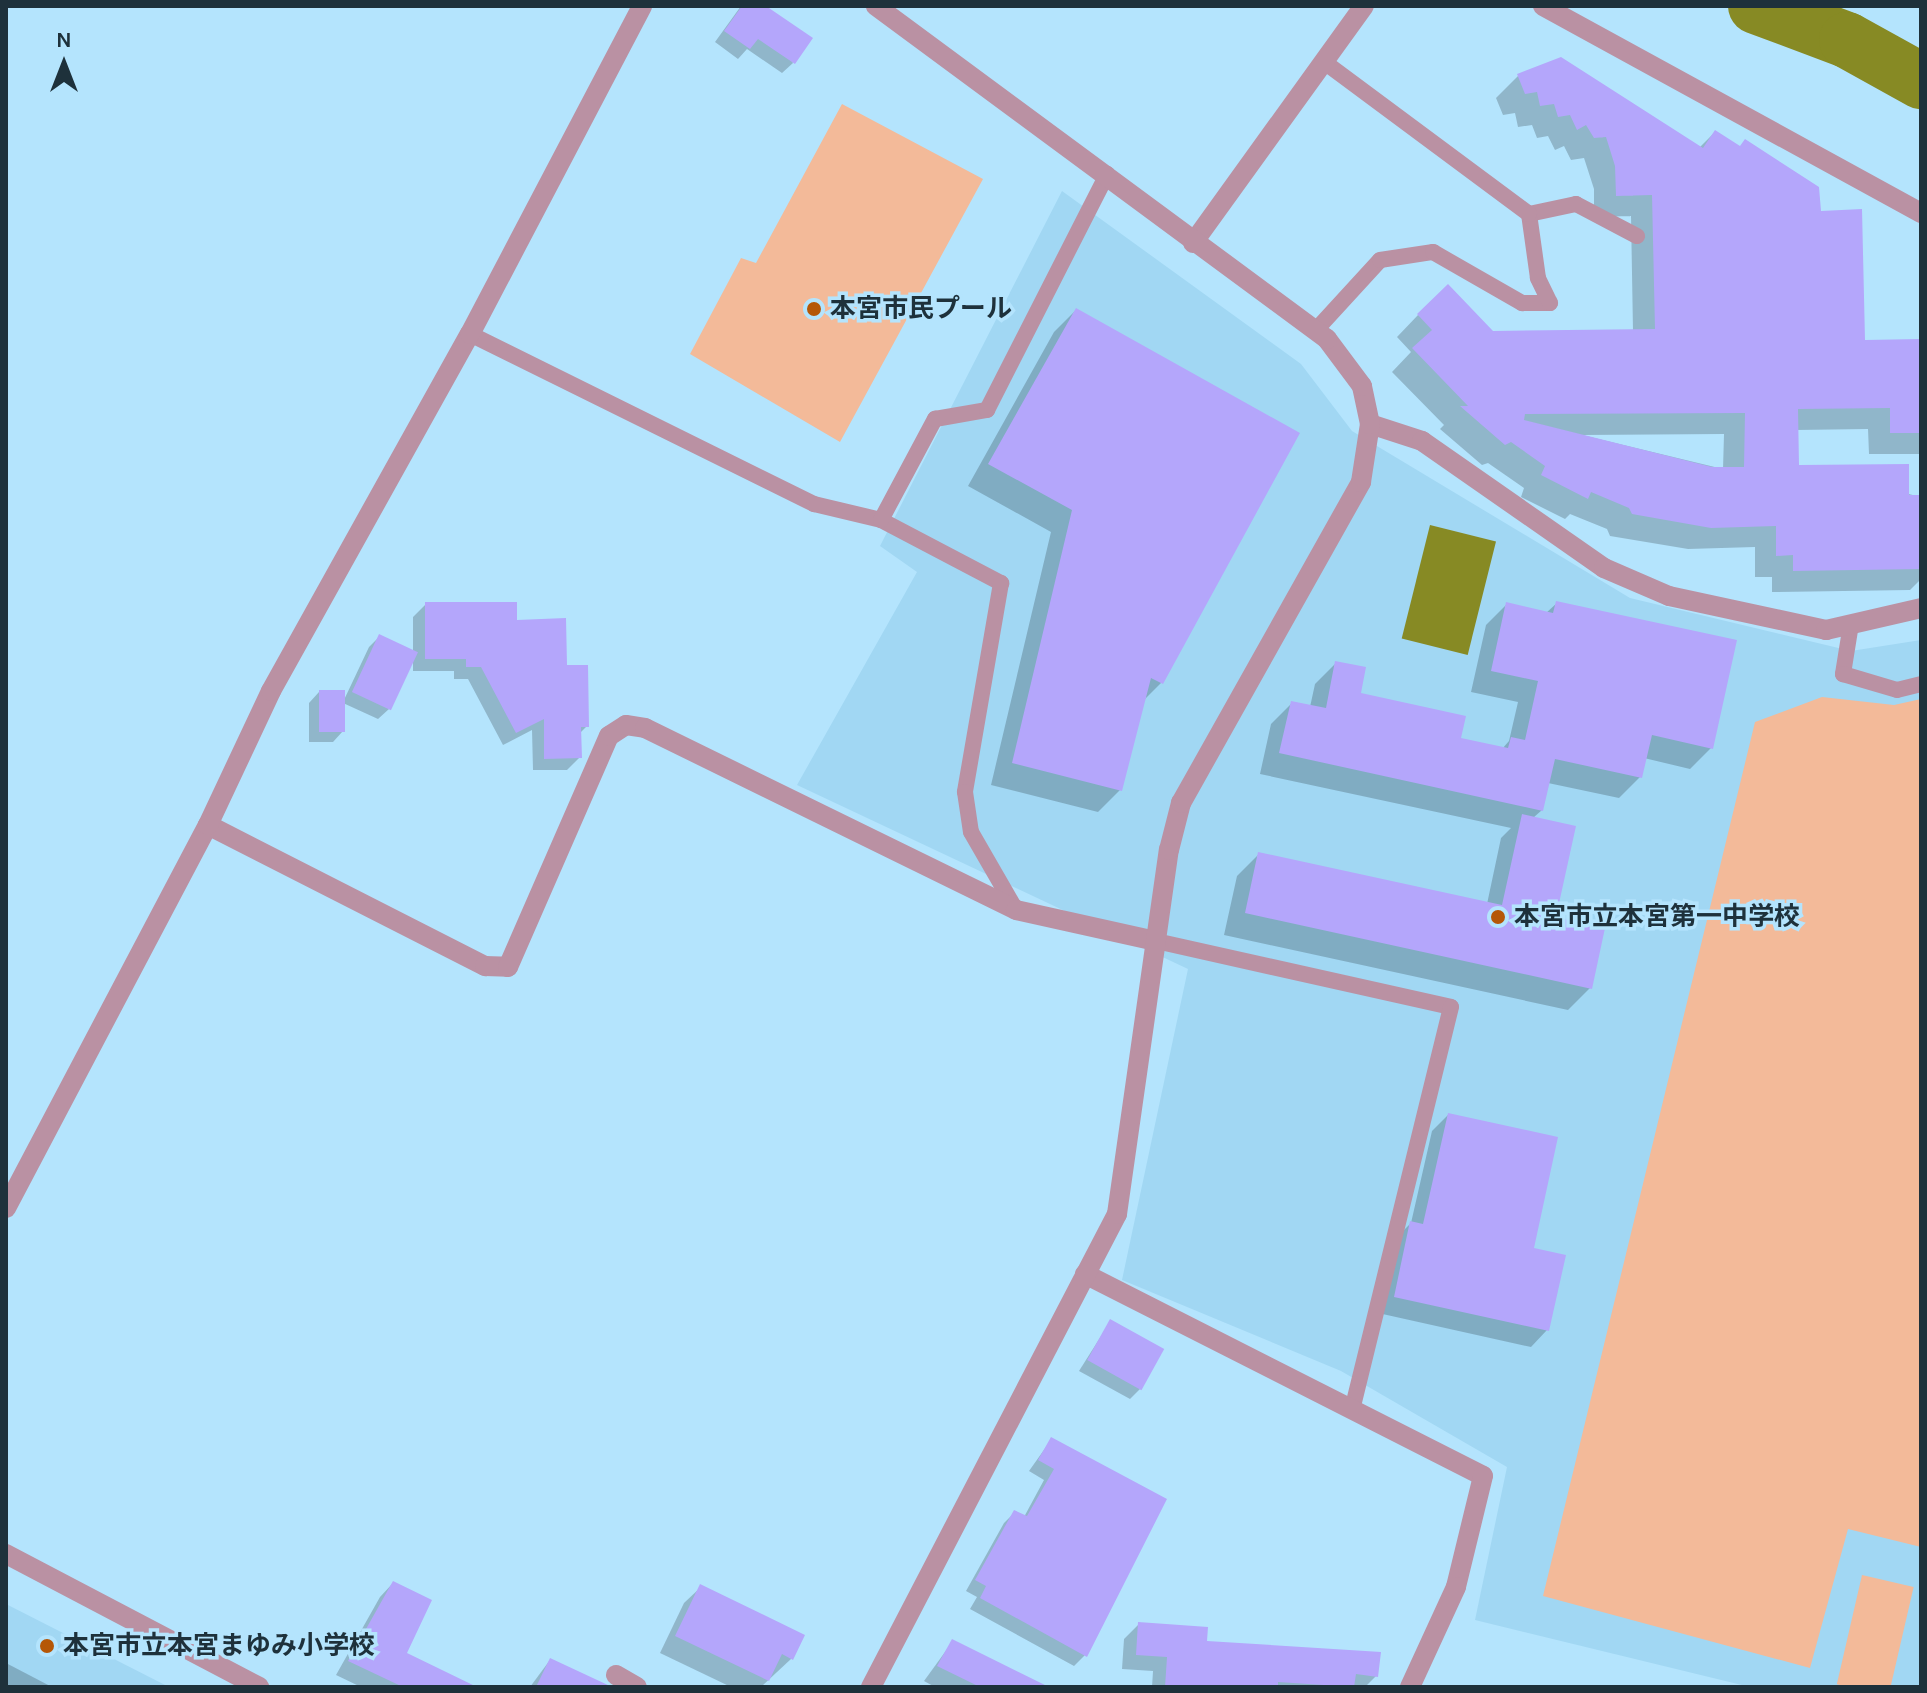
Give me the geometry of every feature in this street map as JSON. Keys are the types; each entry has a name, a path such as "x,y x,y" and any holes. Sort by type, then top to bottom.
{"street":[{"path":"6,1208 208,825 271,691 470,334 642,6"},
{"path":"871,1687 1117,1214 1156,941 1181,803 1361,482 1370,424 1362,386 1343,357 1315,331 1193,243 1107,174 876,6"},
{"path":"1193,243 1364,6"},
{"path":"1543,6 1921,213"},
{"path":"1370,424 1422,441 1539,525 1638,586 1799,628 1826,630 1921,608"},
{"path":"208,825 485,966 508,967 609,736 626,725 645,728 1016,910 1156,941"},
{"path":"1085,1274 1483,1476 1456,1587 1410,1687"},
{"path":"6,1554 259,1687"},
{"path":"616,1675 637,1687"}],"lane":[{"path":"1315,331 1380,260 1433,252 1522,303 1550,303 1538,278 1529,214 1324,62"},
{"path":"881,520 935,419 987,410 1107,174"},
{"path":"1529,214 1576,204 1637,236"},
{"path":"470,334 814,504 881,520 1001,583 965,792 971,832 1016,910"},
{"path":"1851,624 1843,674 1897,690 1921,684"},
{"path":"1156,941 1451,1007 1352,1410"}],"shaded area":[{"name":"本宮市民プール","path":"842,104 983,179 840,442 690,354 741,258 756,263"},
{"name":"本宮市立本宮第一中学校","path":"1062,191 1301,364 1352,431 1630,598 1851,651 1921,640 1921,1687 1750,1687 1475,1620 1507,1467 1341,1371 1122,1280 1188,969 797,785 917,572 880,546"},
{"path":"1430,525 1496,541 1468,655 1402,639"},
{"path":"1822,697 1894,705 1921,699 1921,1547 1848,1529 1810,1668 1543,1596 1755,722"},
{"path":"1862,1575 1914,1587 1891,1687 1837,1684"},
{"name":"本宮市立本宮まゆみ小学校","path":"6,1604 169,1687 6,1687"}],"building":[{"path":"742,6 766,6 813,38 795,64 758,39 750,49 724,31"},
{"path":"1561,57 1703,148 1715,130 1740,146 1745,139 1819,187 1821,211 1862,209 1865,340 1921,339 1921,433 1890,433 1890,408 1798,409 1799,465 1909,464 1909,495 1921,495 1921,569 1793,571 1793,555 1776,556 1776,526 1711,528 1632,514 1629,508 1591,492 1588,499 1541,475 1545,466 1511,442 1505,445 1460,406 1468,406 1412,348 1432,330 1417,314 1448,284 1493,331 1655,329 1652,195 1616,196 1615,166 1606,137 1594,138 1586,125 1577,130 1570,115 1558,117 1554,104 1540,106 1537,92 1525,94 1517,74","holes":["1745,413 1744,467 1712,467 1524,420 1525,414"]},
{"path":"1076,308 1300,433 1163,684 1151,678 1122,791 1012,763 1072,510 988,464"},
{"path":"1556,601 1737,640 1713,749 1652,735 1642,778 1555,759 1543,811 1279,753 1291,701 1326,708 1335,661 1366,667 1361,693 1466,716 1461,738 1508,748 1511,737 1525,740 1538,681 1491,671 1506,602 1553,613"},
{"path":"425,602 517,602 517,620 566,618 567,665 588,665 589,727 581,727 582,758 544,759 544,719 516,733 481,667 466,667 466,659 425,659"},
{"path":"379,634 418,652 391,710 352,692"},
{"path":"319,690 345,690 345,732 319,732"},
{"path":"1522,814 1576,826 1556,917 1605,928 1592,989 1245,913 1258,852 1502,905"},
{"path":"1448,1113 1558,1137 1534,1248 1566,1255 1549,1331 1394,1297 1410,1221 1423,1224"},
{"path":"1110,1319 1164,1349 1141,1390 1087,1360"},
{"path":"1051,1437 1167,1499 1087,1657 980,1598 986,1586 975,1580 1014,1510 1027,1516 1054,1469 1038,1460"},
{"path":"393,1581 432,1600 407,1653 477,1687 403,1687 348,1661"},
{"path":"700,1584 805,1635 793,1660 782,1654 769,1681 675,1636"},
{"path":"1138,1622 1208,1627 1207,1641 1381,1652 1378,1677 1356,1674 1354,1687 1278,1682 1278,1687 1165,1687 1167,1657 1136,1655"},
{"path":"952,1639 1049,1687 980,1687 937,1666"},
{"path":"550,1658 610,1686 611,1687 536,1687"}],"waterway":[{"path":"1756,6 1847,40 1921,81"}],"place":[{"name":"本宮市民プール","path":"814,309"},
{"name":"本宮市立本宮第一中学校","path":"1498,917"},
{"name":"本宮市立本宮まゆみ小学校","path":"47,1646"}]}
